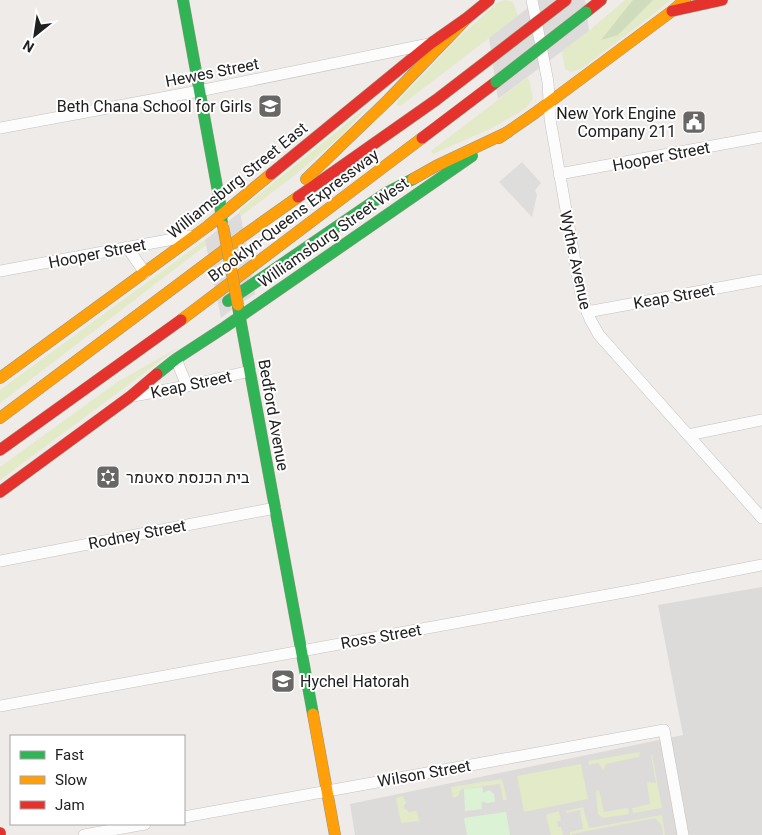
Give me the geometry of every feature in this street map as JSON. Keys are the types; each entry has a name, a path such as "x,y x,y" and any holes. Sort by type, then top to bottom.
{"main road":[{"name":"Bedford Avenue","path":"182,0 335,835"},
{"name":"Williamsburg Street East","path":"0,378 195,236 222,221 430,44 489,0"},
{"name":"Brooklyn-Queens Expressway","path":"0,418 243,236 428,106 566,0"},
{"name":"Brooklyn-Queens Expressway","path":"0,450 171,328 496,82 601,0"},
{"name":"Williamsburg Street West","path":"0,492 131,396 176,359 225,327 238,310 508,132 685,0"},
{"path":"672,11 722,0"},
{"path":"243,236 342,146 467,18"},
{"path":"222,305 386,193 436,166 508,132"},
{"path":"171,328 191,326 199,321"}],"street":[{"name":"Wythe Avenue","path":"532,0 548,82 550,119 559,174 581,295 587,312 599,335 762,518"},
{"name":"Hewes Street","path":"0,128 199,91 430,44"},
{"name":"Hooper Street","path":"559,174 762,137"},
{"name":"Hooper Street","path":"0,271 195,236"},
{"path":"127,248 144,273"},
{"name":"Keap Street","path":"587,312 762,280"},
{"path":"176,359 187,386"},
{"name":"Keap Street","path":"131,396 187,386 250,371"},
{"path":"688,434 762,420"},
{"name":"Rodney Street","path":"0,561 275,508"},
{"name":"Ross Street","path":"0,706 762,565"},
{"name":"Wilson Street","path":"185,817 664,730 683,835"},
{"path":"84,835 139,825"}],"shaded area":[{"path":"522,162 541,183 535,190 537,195 532,217 499,182"},
{"path":"762,587 762,835 355,835 350,804 683,735 658,605"}],"green space":[{"path":"505,0 513,2 518,16 400,106 397,105 398,101 454,42 497,3"},
{"path":"625,0 670,0 581,69 571,72 565,69 562,51"},
{"path":"633,0 653,0 618,35 601,40"},
{"path":"528,77 533,98 526,108 494,127 433,154 431,151"},
{"path":"367,107 342,135 295,175 241,216 240,210"},
{"path":"205,240 206,245 0,403 0,390"},
{"path":"179,347 0,480 0,467 116,383"},
{"path":"640,752 639,757 606,764 603,770 598,763 589,765 588,761"},
{"path":"652,754 662,808 633,813 632,808 650,804 647,782 656,783"},
{"path":"581,764 588,799 524,812 517,776"},
{"path":"502,779 507,800 503,800 500,784 461,789 458,796 453,798 451,787"},
{"path":"482,787 483,793 489,790 494,794 495,802 481,802 482,809 465,811 464,789"},
{"path":"599,790 604,812 628,808 629,814 603,818 598,814 596,791"},
{"path":"403,796 406,803 404,809 408,812 417,811 419,821 401,823 396,798"},
{"path":"583,807 589,828 662,815 665,835 663,835 662,826 655,818 570,835 570,832 583,829 580,810 567,813 566,811"},
{"path":"559,811 561,820 557,822 558,827 561,827 563,835 551,835 546,815"},
{"path":"506,812 510,835 467,835 464,818"}],"pier":[{"path":"538,0 585,0 589,31 498,99 489,38"},
{"path":"240,212 255,294 221,318 205,240"}],"traffic: fast":[{"path":"183,0 220,203 222,224"},
{"path":"496,82 586,12"},
{"path":"157,374 176,359 472,156"},
{"path":"228,301 386,193 413,179"},
{"path":"238,307 313,714"}],"traffic: slow":[{"path":"499,138 685,0"},
{"path":"306,179 388,100 467,18"},
{"path":"413,179 508,132"},
{"path":"181,320 422,138"},
{"path":"0,378 208,226 271,174"},
{"path":"0,418 298,197"},
{"path":"223,226 238,305"},
{"path":"313,714 335,835"}],"traffic: jam":[{"path":"271,174 430,44 489,0"},
{"path":"492,57 566,0"},
{"path":"586,12 601,0"},
{"path":"672,11 722,0"},
{"path":"298,197 436,100 492,57"},
{"path":"422,138 496,82"},
{"path":"0,450 181,320"},
{"path":"0,492 131,396 157,374"}],"place":[{"name":"Beth Chana School for Girls","path":"270,106"},
{"name":"New York Engine Company 211","path":"694,122"},
{"name":"בית הכנסת סאטמר","path":"108,477"},
{"name":"Hychel Hatorah","path":"283,681"}]}
